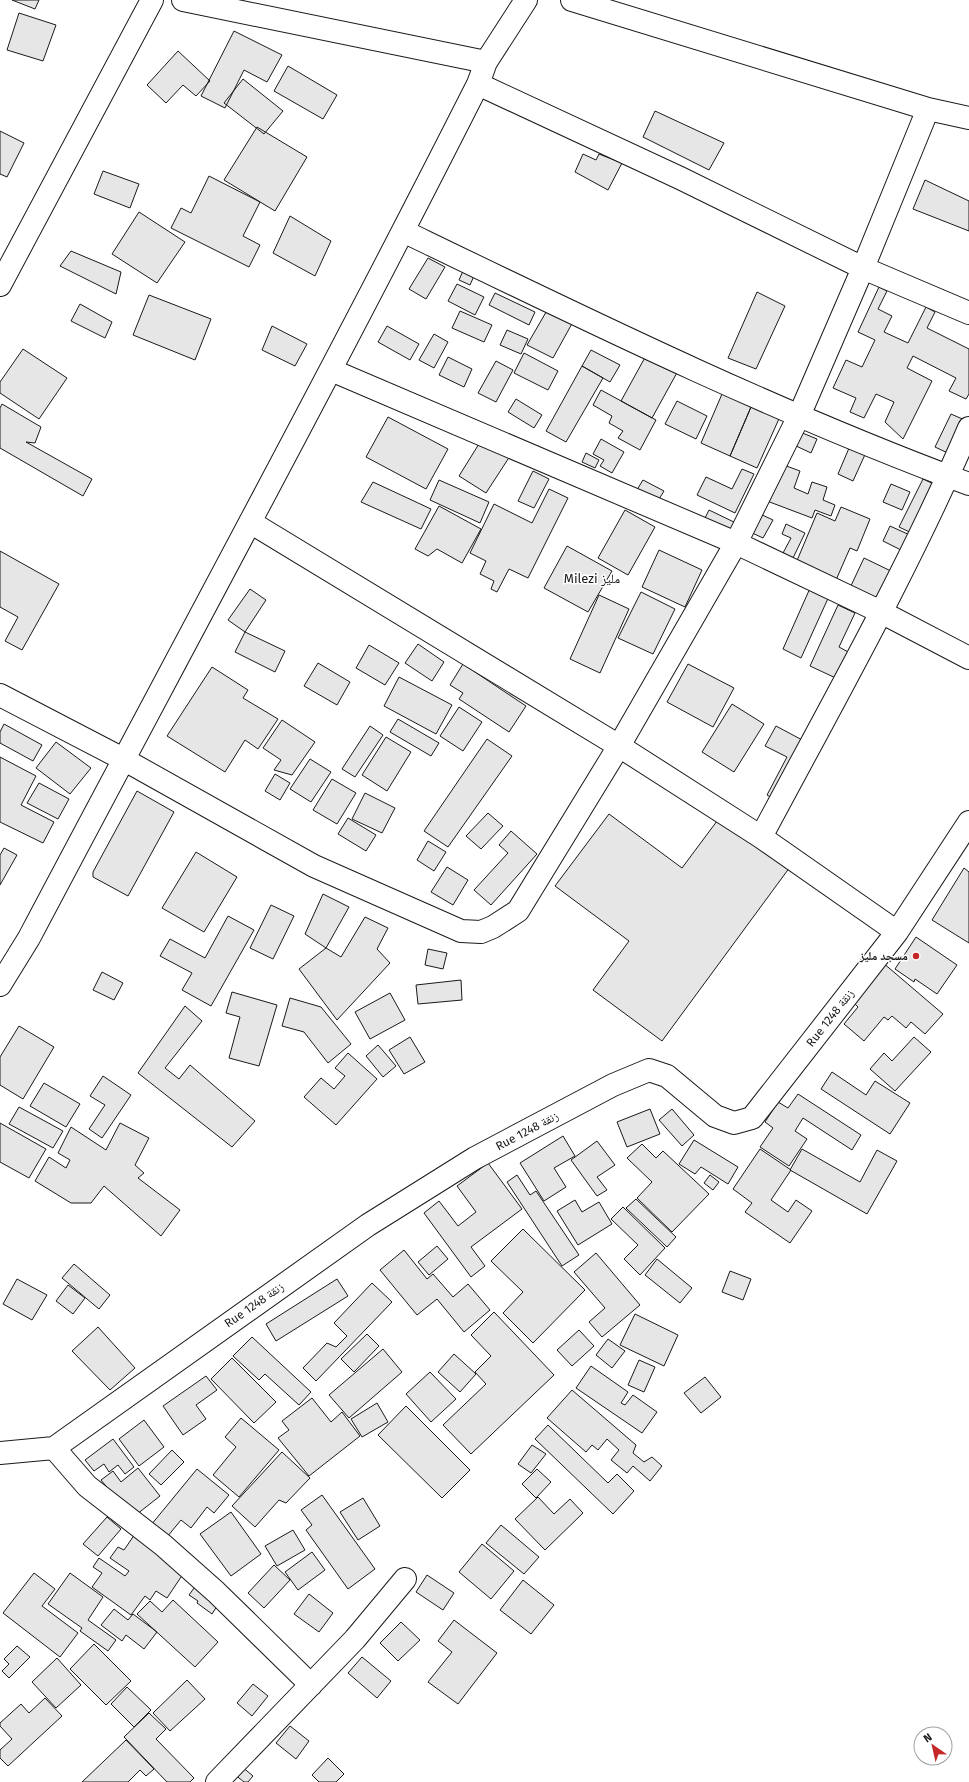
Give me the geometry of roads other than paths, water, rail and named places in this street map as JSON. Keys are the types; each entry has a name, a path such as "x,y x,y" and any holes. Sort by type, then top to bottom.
{"street":[{"path":"0,285 152,0"},
{"path":"183,0 486,62"},
{"path":"0,986 29,938 331,370 478,84 486,62 526,0"},
{"path":"572,0 928,109 969,118"},
{"path":"478,84 680,178 863,268 969,313"},
{"path":"0,694 123,759 314,866 461,931 481,932 493,927 518,911 619,746 736,543 799,416 863,268 928,109"},
{"path":"403,231 599,326 799,416 969,484"},
{"path":"331,370 736,543 881,612 969,658"},
{"path":"761,837 881,612 948,476 969,428"},
{"path":"250,522 619,746 761,837 897,932"},
{"name":"Rue 1248 زنقة","path":"54,1448 368,1225 475,1158 613,1084 649,1070 667,1076 715,1116 734,1123 752,1118 897,932 969,822"},
{"path":"0,1453 54,1448 87,1486 163,1545 216,1592 311,1685"},
{"path":"217,1782 355,1639 405,1579"}],"place":[{"name":"مسجد مليز","path":"916,956"}],"district":[{"name":"Milezi مليز","path":"592,578"}]}
